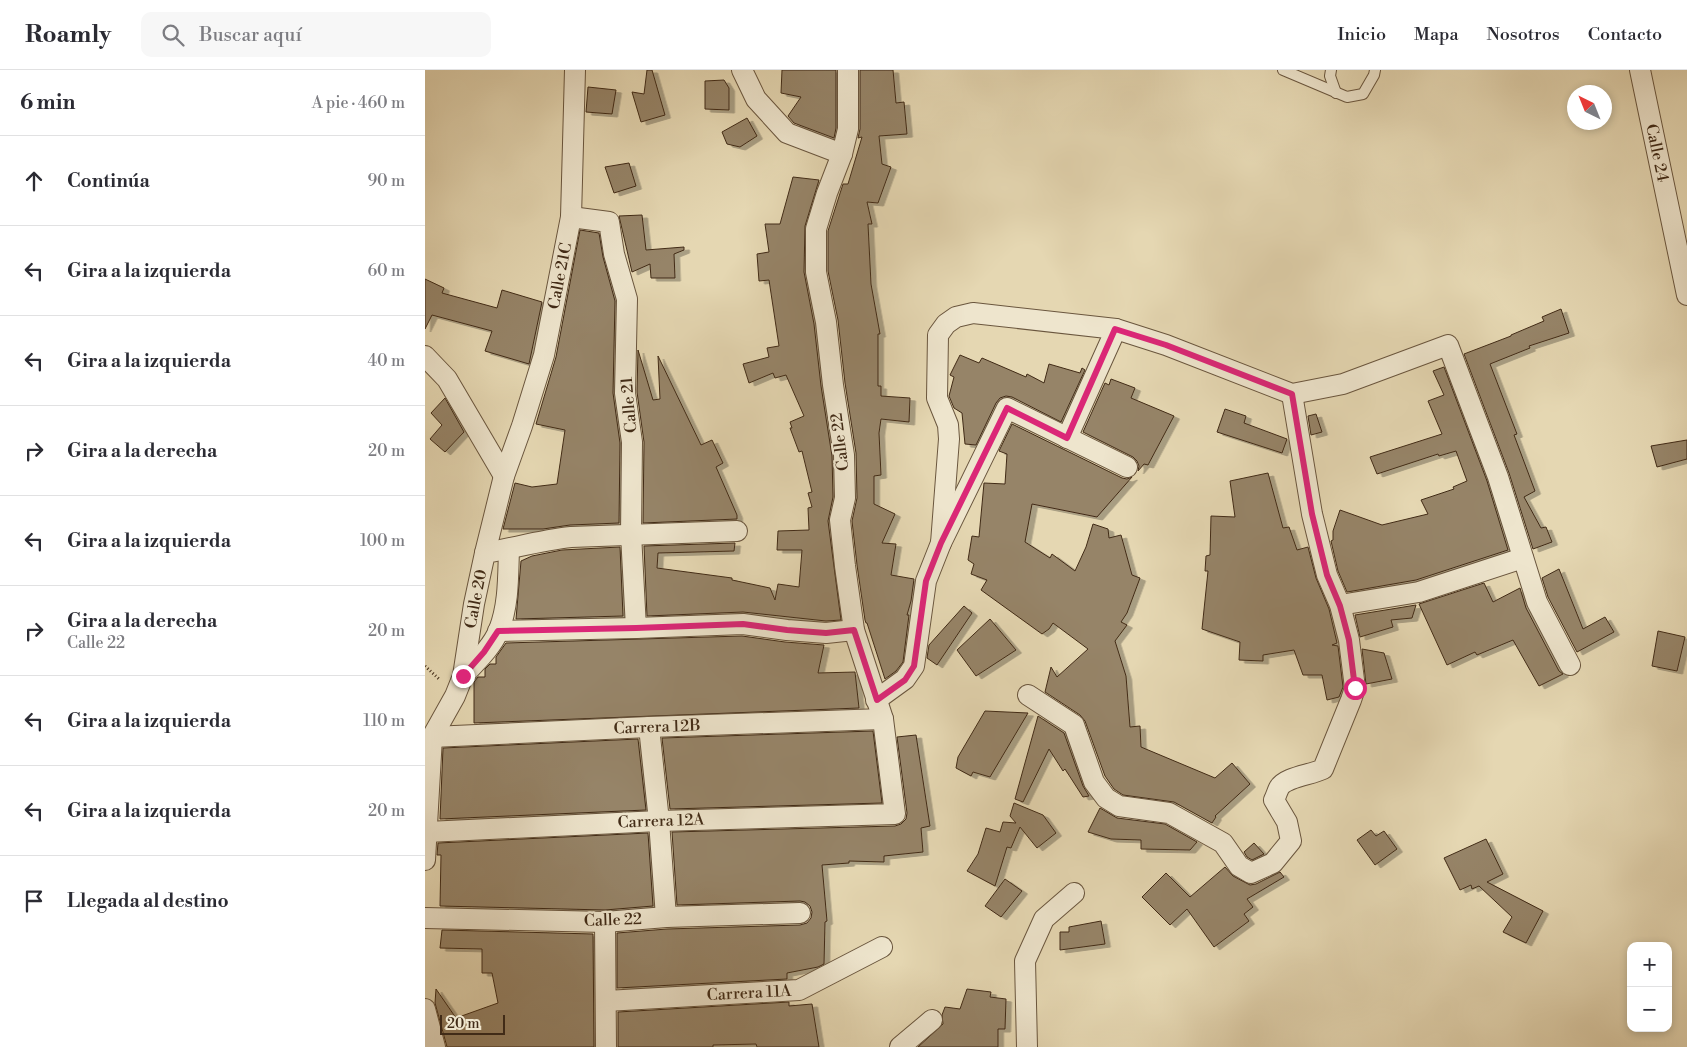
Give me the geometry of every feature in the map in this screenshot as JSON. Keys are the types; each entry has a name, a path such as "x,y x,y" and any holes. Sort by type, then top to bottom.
{"street":[{"name":"Calle 21C","path":"485,553 505,476 544,355 571,217 575,70"},
{"path":"742,70 757,99 787,133 842,154"},
{"name":"Calle 22","path":"848,70 848,129 842,154 827,192 816,229 816,272 826,322 833,385 844,455 845,498 840,520 854,630 883,719 895,814"},
{"name":"Calle 24","path":"1640,70 1687,295"},
{"name":"Calle 21","path":"571,217 609,222 614,254 627,299 625,393 632,442 631,534 636,628"},
{"path":"941,543 949,439 948,425 937,398 937,335 946,324 956,317 973,313 1115,329 1166,345 1292,394 1343,384 1448,345 1498,477 1537,602 1570,665"},
{"path":"1067,438 1115,329"},
{"path":"425,356 447,379 505,476"},
{"path":"1028,695 1074,725 1094,782 1106,798 1119,806 1169,813 1223,843 1239,866 1251,872 1273,863 1291,841 1287,822 1275,800 1279,787 1286,781 1315,774 1323,769 1355,688 1349,640 1340,606 1327,575 1312,514 1292,394"},
{"path":"877,700 905,680 914,666 926,581 941,543 1007,408 1127,467"},
{"name":"Calle 20","path":"425,860 432,737 448,711 463,676 474,604 485,553 548,539 737,531"},
{"path":"463,676 484,652 498,631 506,603 509,549"},
{"path":"1340,606 1419,592 1523,558"},
{"path":"498,631 743,624 826,633 854,630"},
{"name":"Carrera 12B","path":"432,737 883,719"},
{"path":"649,727 659,821 666,917"},
{"name":"Carrera 12A","path":"427,832 659,821 895,814"},
{"path":"1027,1047 1025,961 1044,919 1074,893"},
{"name":"Calle 22","path":"425,918 605,922 666,917 800,913"},
{"path":"605,922 606,1047"},
{"name":"Carrera 11A","path":"606,1001 799,990 882,947"},
{"path":"425,1009 435,1047"},
{"path":"900,1047 932,1020"}],"lane":[{"path":"1283,70 1347,97 1363,94 1375,70"},
{"path":"1331,70 1330,76 1336,93"}],"building":[{"path":"647,70 652,70 665,115 641,122 632,92 644,94"},
{"path":"782,70 836,70 836,128 834,138 794,123 788,116 801,97 781,93"},
{"path":"860,70 893,70 896,103 904,102 907,134 879,136 882,164 891,167 878,203 867,202 872,224 868,224 871,284 880,334 878,334 878,386 881,386 881,396 910,398 909,422 881,419 879,433 881,475 874,476 874,504 895,514 882,543 896,544 891,575 914,579 907,615 909,615 903,662 896,671 885,679 865,620 857,565 852,521 857,498 856,453 845,383 838,320 828,271 828,231 843,184 848,184 862,137 858,138 860,129"},
{"path":"724,80 729,88 729,110 705,109 705,81"},
{"path":"588,87 616,90 612,114 586,112"},
{"path":"747,118 757,136 740,147 727,144 722,132"},
{"path":"629,163 636,186 614,193 605,167"},
{"path":"793,177 819,180 805,226 804,272 814,324 832,456 833,497 828,521 841,620 826,621 743,612 647,616 644,546 735,543 734,551 658,553 657,568 732,578 732,580 770,588 775,600 778,584 799,587 802,550 777,550 778,531 809,530 808,508 812,507 808,493 812,492 802,451 799,452 790,428 792,428 790,422 804,416 786,375 775,378 773,373 749,383 743,364 769,357 767,348 779,346 769,280 759,281 757,254 769,252 765,224 780,224"},
{"path":"642,215 646,250 684,247 684,250 674,254 675,278 651,278 650,264 632,272 619,216"},
{"path":"580,230 599,233 603,257 615,301 613,393 620,443 619,523 570,525 543,529 503,529 515,483 532,487 557,484 565,430 536,424 556,357"},
{"path":"425,279 444,288 442,293 497,308 502,290 542,302 529,364 485,351 492,331 432,315 425,329"},
{"path":"1561,309 1569,333 1529,346 1530,348 1490,364 1517,434 1514,435 1535,491 1524,497 1541,528 1546,527 1552,542 1533,549 1509,473 1464,354 1544,321 1542,317"},
{"path":"638,350 653,400 660,399 658,356 701,445 712,440 723,463 716,467 737,519 643,523 644,442 637,392"},
{"path":"960,355 979,363 982,358 1026,377 1027,374 1044,383 1049,364 1080,373 1082,368 1085,370 1061,422 1012,397 1006,396 1000,398 996,403 976,445 965,444 962,413 954,408 949,396 954,377 950,375"},
{"path":"1444,367 1487,481 1508,550 1416,580 1347,592 1338,571 1331,541 1333,540 1333,531 1340,510 1382,525 1428,514 1421,500 1454,489 1453,487 1467,481 1456,451 1439,456 1438,454 1377,474 1370,457 1442,434 1428,401 1444,395 1433,371"},
{"path":"1111,379 1135,388 1131,398 1174,416 1148,465 1144,464 1138,471 1139,466 1133,457 1083,432 1105,383 1109,385"},
{"path":"445,398 464,432 445,452 430,439 442,425 431,413"},
{"path":"1225,409 1246,416 1244,423 1287,439 1282,453 1217,432"},
{"path":"1316,414 1322,432 1311,435 1308,416"},
{"path":"1012,424 1122,478 1132,477 1097,517 1032,504 1025,542 1050,558 1052,554 1075,571 1086,547 1093,524 1108,529 1109,538 1121,535 1132,575 1140,578 1127,613 1121,622 1127,625 1115,641 1126,676 1130,727 1140,726 1141,747 1215,778 1232,763 1250,784 1215,816 1212,823 1174,802 1123,795 1114,789 1105,776 1085,721 1080,715 1045,692 1051,667 1057,677 1088,649 1053,623 1042,634 981,590 987,580 971,574 974,564 968,560 972,536 979,537 984,483 1005,484 1007,454 999,451"},
{"path":"1687,440 1687,459 1657,467 1651,446"},
{"path":"1268,473 1283,528 1289,527 1297,550 1308,547 1316,578 1329,609 1337,643 1332,645 1338,646 1343,687 1339,697 1327,700 1322,675 1303,675 1294,650 1263,655 1263,661 1239,660 1240,642 1202,629 1208,571 1205,571 1206,556 1210,555 1211,516 1235,517 1230,481"},
{"path":"620,547 623,616 516,619 521,561 532,556 562,550"},
{"path":"1559,569 1583,629 1605,617 1614,632 1577,652 1548,597 1542,578"},
{"path":"1484,583 1493,602 1520,588 1526,608 1559,671 1563,674 1539,686 1513,640 1477,655 1475,652 1447,665 1419,604"},
{"path":"1416,605 1412,618 1391,620 1393,627 1360,637 1355,615"},
{"path":"964,606 972,613 937,665 927,658 929,645"},
{"path":"990,619 1016,650 976,676 957,650"},
{"path":"1658,631 1685,637 1677,671 1652,666"},
{"path":"742,636 824,645 818,673 855,672 859,708 474,723 474,682 478,677 485,677 485,669 490,664 496,664 496,657 506,643"},
{"path":"1362,649 1384,653 1392,679 1366,684"},
{"path":"985,711 1028,713 990,777 973,772 971,776 956,768 958,757"},
{"path":"1038,716 1064,733 1083,786 1089,796 1083,797 1049,749 1023,802 1015,799"},
{"path":"873,731 882,803 670,809 662,738"},
{"path":"916,735 930,826 921,828 923,852 884,856 884,862 849,861 849,863 822,865 827,921 825,922 824,964 787,973 787,979 617,988 617,933 667,929 800,925 807,923 811,918 810,906 800,901 677,905 672,832 895,826 901,824 906,819 907,813 897,737"},
{"path":"638,739 646,810 440,819 443,748"},
{"path":"1014,803 1043,815 1056,833 1037,848 1020,827 1011,848 1007,847 995,886 967,871 978,854 986,828 1000,832 1003,822 1016,823 1010,816"},
{"path":"1100,808 1117,818 1165,824 1197,842 1190,850 1141,849 1141,840 1111,839 1088,832"},
{"path":"1371,830 1376,836 1384,831 1397,849 1375,865 1357,840"},
{"path":"648,833 653,906 605,910 440,906 441,855 437,855 438,843"},
{"path":"1486,839 1503,874 1487,882 1543,911 1526,943 1503,932 1512,917 1479,886 1472,889 1471,885 1460,890 1444,858"},
{"path":"1254,843 1264,854 1252,860 1244,852"},
{"path":"1225,867 1233,876 1250,885 1280,872 1284,877 1247,899 1253,907 1244,914 1249,921 1214,947 1187,909 1170,925 1142,897 1166,873 1190,897"},
{"path":"1005,879 1022,891 1001,917 985,906"},
{"path":"1101,921 1105,944 1060,950 1060,932 1069,932 1069,927"},
{"path":"442,930 593,934 594,1047 447,1047 435,1003 436,989 456,1018 498,1003 492,973 482,973 482,949 440,948"},
{"path":"967,989 991,992 990,997 1006,999 1005,1029 998,1029 998,1047 918,1047 943,1024 942,1015 945,1007 960,1009"},
{"path":"789,1002 789,1006 812,1004 819,1047 757,1047 756,1044 713,1045 713,1047 618,1047 618,1012"}],"route":[{"path":"463,676 484,652 498,631 743,624 826,633 854,630 877,700 905,680 914,666 926,581 941,543 1007,408 1067,438 1115,329 1166,345 1292,394 1312,514 1327,575 1340,606 1349,640 1355,688"}]}
